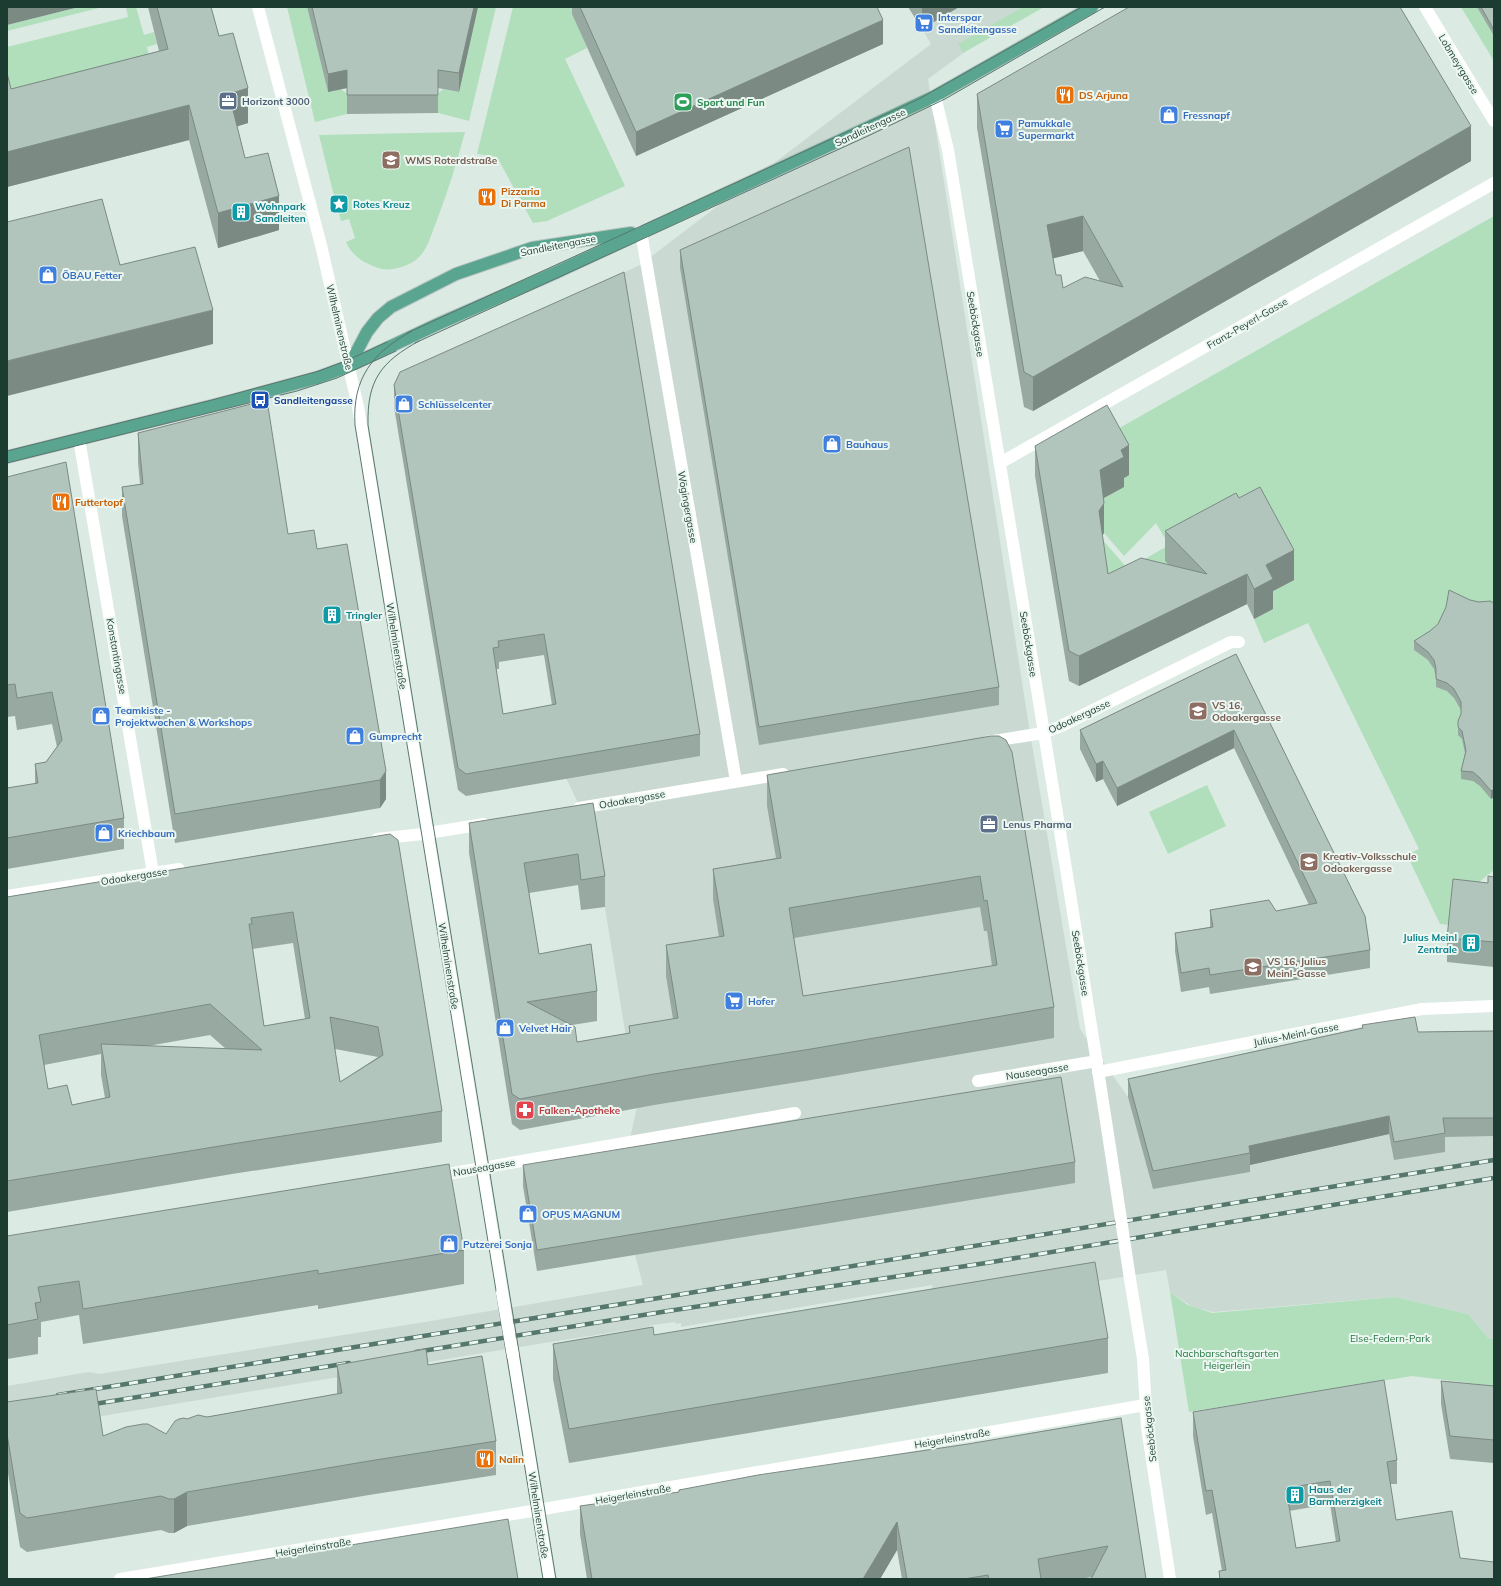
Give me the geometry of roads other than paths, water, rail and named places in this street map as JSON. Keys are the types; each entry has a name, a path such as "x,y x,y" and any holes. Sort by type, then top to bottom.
{"main road":[{"name":"Sandleitengasse","path":"7,457 307,380 349,366 438,324 557,272 935,96 1092,7"},
{"name":"Sandleitengasse","path":"349,366 367,332 378,318 391,307 456,274 532,248 612,235 641,232"}],"street":[{"name":"Wilhelminenstraße","path":"258,7 322,245 349,366 368,469 549,1579"},
{"name":"Lobmeyrgasse","path":"1425,7 1494,121"},
{"name":"Seeböckgasse","path":"935,96 948,150 1098,1067 1143,1359 1146,1427 1170,1579"},
{"name":"Franz-Peyerl-Gasse","path":"1000,463 1494,183"},
{"name":"Wögingergasse","path":"641,232 736,781"},
{"name":"Konstantingasse","path":"79,439 153,873"},
{"name":"Odoakergasse","path":"974,744 1043,733 1080,717 1231,642 1239,642"},
{"name":"Odoakergasse","path":"567,810 795,772"},
{"path":"366,841 427,833 497,821"},
{"name":"Odoakergasse","path":"7,896 193,867"},
{"name":"Julius-Meinl-Gasse","path":"1098,1067 1422,1009 1494,1006"},
{"name":"Nauseagasse","path":"978,1081 1098,1067"},
{"name":"Nauseagasse","path":"421,1178 795,1112"},
{"name":"Heigerleinstraße","path":"120,1579 538,1510 1145,1406"}],"tram line":[{"path":"407,333 919,99 1082,7"},
{"path":"415,343 870,135 945,99 1105,7"},
{"path":"412,331 386,348 368,368 361,380 357,393 355,425 543,1579"},
{"path":"419,341 395,357 379,374 370,396 368,425 556,1579"},
{"path":"7,451 212,400 319,371 348,360 387,342"},
{"path":"7,463 297,391 337,378 396,351"}],"railway":[{"path":"58,1395 665,1297 1494,1160"},
{"path":"416,1352 668,1311 986,1263 1494,1178"},
{"path":"88,1405 349,1363"}],"place":[{"name":"Interspar Sandleitengasse","path":"924,23"},
{"name":"DS Arjuna","path":"1065,95"},
{"name":"Horizont 3000","path":"228,101"},
{"name":"Sport und Fun","path":"683,102"},
{"name":"Fressnapf","path":"1169,115"},
{"name":"Pamukkale Supermarkt","path":"1004,129"},
{"name":"WMS Roterdstraße","path":"391,160"},
{"name":"Pizzaria Di Parma","path":"487,197"},
{"name":"Rotes Kreuz","path":"339,204"},
{"name":"Wohnpark Sandleiten","path":"241,212"},
{"name":"ÖBAU Fetter","path":"48,275"},
{"name":"Sandleitengasse","path":"260,400"},
{"name":"Schlüsselcenter","path":"404,404"},
{"name":"Bauhaus","path":"832,444"},
{"name":"Futtertopf","path":"61,502"},
{"name":"Tringler","path":"332,615"},
{"name":"VS 16, Odoakergasse","path":"1198,711"},
{"name":"Teamkiste - Projektwochen & Workshops","path":"101,716"},
{"name":"Gumprecht","path":"355,736"},
{"name":"Lenus Pharma","path":"989,824"},
{"name":"Kriechbaum","path":"104,833"},
{"name":"Kreativ-Volksschule Odoakergasse","path":"1309,862"},
{"name":"Julius Meinl Zentrale","path":"1471,943"},
{"name":"VS 16, Julius Meinl-Gasse","path":"1253,967"},
{"name":"Hofer","path":"734,1001"},
{"name":"Velvet Hair","path":"505,1028"},
{"name":"Falken-Apotheke","path":"525,1110"},
{"name":"OPUS MAGNUM","path":"528,1214"},
{"name":"Putzerei Sonja","path":"449,1244"},
{"name":"Nalin","path":"485,1459"},
{"name":"Haus der Barmherzigkeit","path":"1295,1495"}],"park label":[{"name":"Else-Federn-Park","path":"1390,1338"},
{"name":"Nachbarschaftsgarten Heigerlein","path":"1227,1358"}]}
